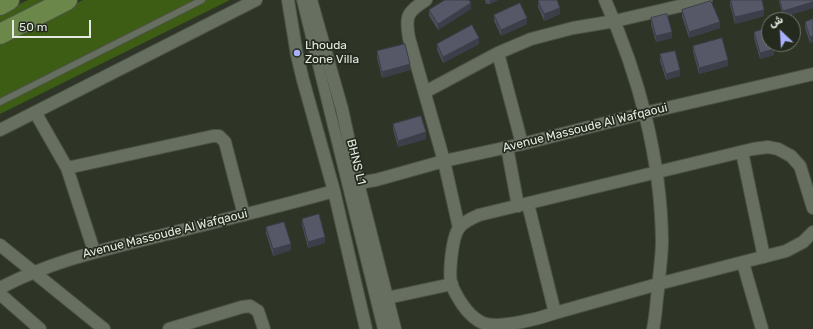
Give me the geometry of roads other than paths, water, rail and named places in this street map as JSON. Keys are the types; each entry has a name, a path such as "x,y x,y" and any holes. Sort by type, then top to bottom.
{"main road":[{"path":"0,5 9,0"},
{"path":"0,34 67,0"}],"street":[{"path":"0,130 256,0"},
{"path":"288,0 297,55 304,86 334,191 366,329"},
{"path":"311,0 342,109 358,184 395,329"},
{"path":"426,0 411,10 407,19 409,38 444,160 459,228"},
{"path":"605,0 615,21 645,113 652,142 662,242 653,329"},
{"path":"425,92 498,53 531,39 573,28 615,21 706,0"},
{"path":"498,53 522,144"},
{"name":"Avenue Massoude Al Wafqaoui","path":"358,184 444,160 522,144 645,113 813,74"},
{"path":"35,112 67,168 94,251"},
{"path":"67,168 213,136 219,136 225,142 244,215"},
{"path":"507,147 555,313"},
{"path":"813,208 811,194 800,166 791,156 778,149 768,147 742,152 479,215 469,220 459,228 454,240 452,248 452,284 471,316 483,324 498,326 542,323 555,313 658,284 786,251 803,242 813,232"},
{"path":"742,152 764,257"},
{"name":"Avenue Massoude Al Wafqaoui","path":"0,288 33,272 94,251 244,215 334,191"},
{"path":"0,245 104,329"},
{"path":"743,263 762,329"},
{"path":"387,298 452,284"},
{"path":"0,294 40,329"},
{"path":"169,329 242,307 250,306 258,311 264,329"}],"lane":[{"path":"0,99 194,0"},
{"path":"0,102 202,0"},
{"name":"BHNS L1","path":"300,0 380,329"},
{"name":"BHNS L1","path":"304,0 387,329"}],"place":[{"name":"Lhouda Zone Villa","path":"297,53"}]}
